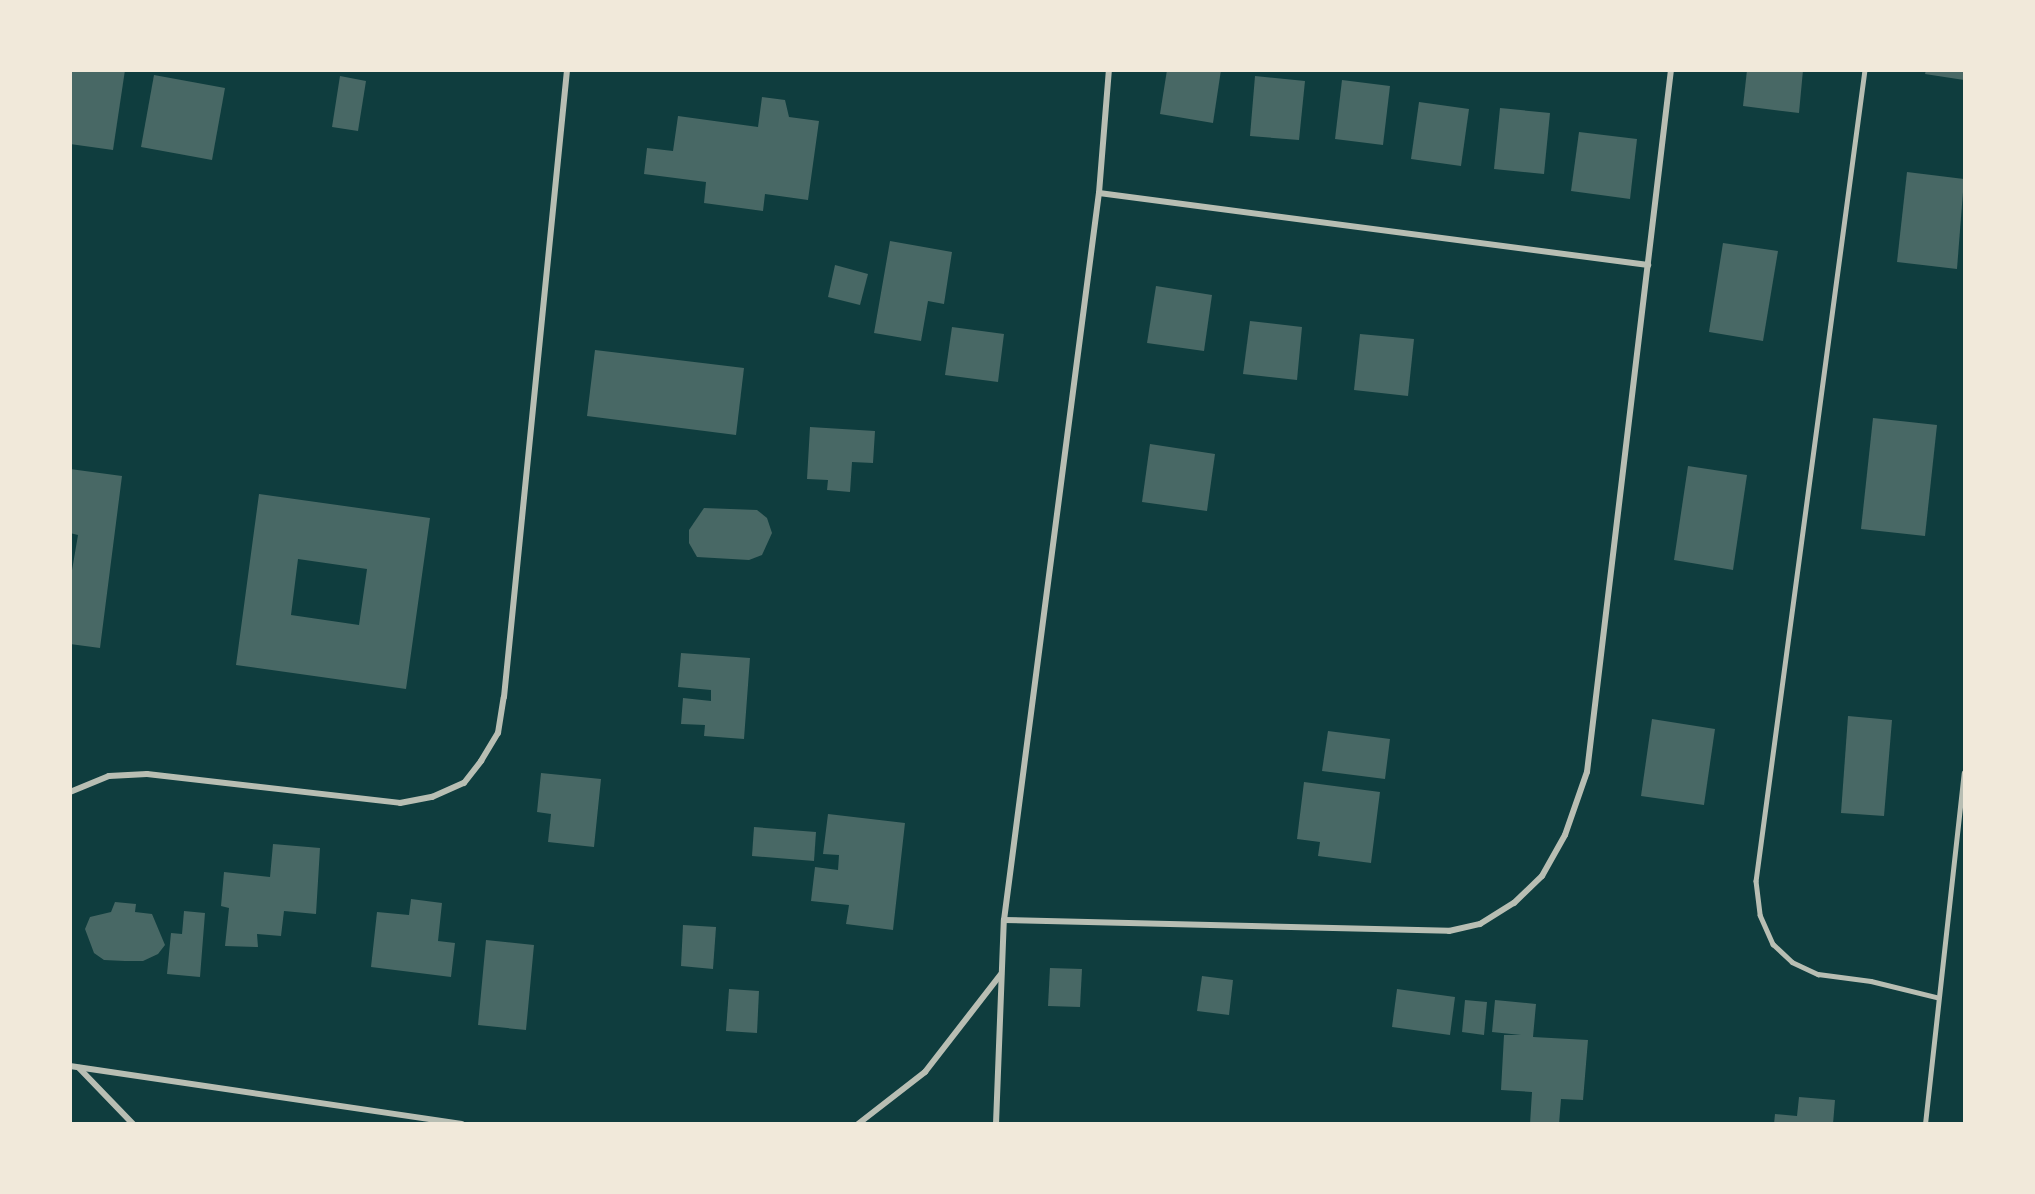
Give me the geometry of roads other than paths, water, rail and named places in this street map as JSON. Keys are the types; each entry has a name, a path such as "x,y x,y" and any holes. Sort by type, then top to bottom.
{"street":[{"path":"70,792 109,776 147,774 400,803 432,797 464,783 481,761 498,733 504,697 567,70"},
{"path":"996,1124 1004,920 1099,193 1109,70"},
{"path":"1004,920 1449,931 1480,924 1514,903 1542,876 1565,835 1587,771 1671,70"},
{"path":"1099,193 1648,265"},
{"path":"858,1124 925,1072 1002,973"},
{"path":"70,1066 462,1124"},
{"path":"78,1068 133,1124"}],"lane":[{"path":"1865,70 1756,881 1760,915 1773,944 1792,962 1818,974 1871,981 1936,997"},
{"path":"1925,1124 1936,997 1965,773"}]}
